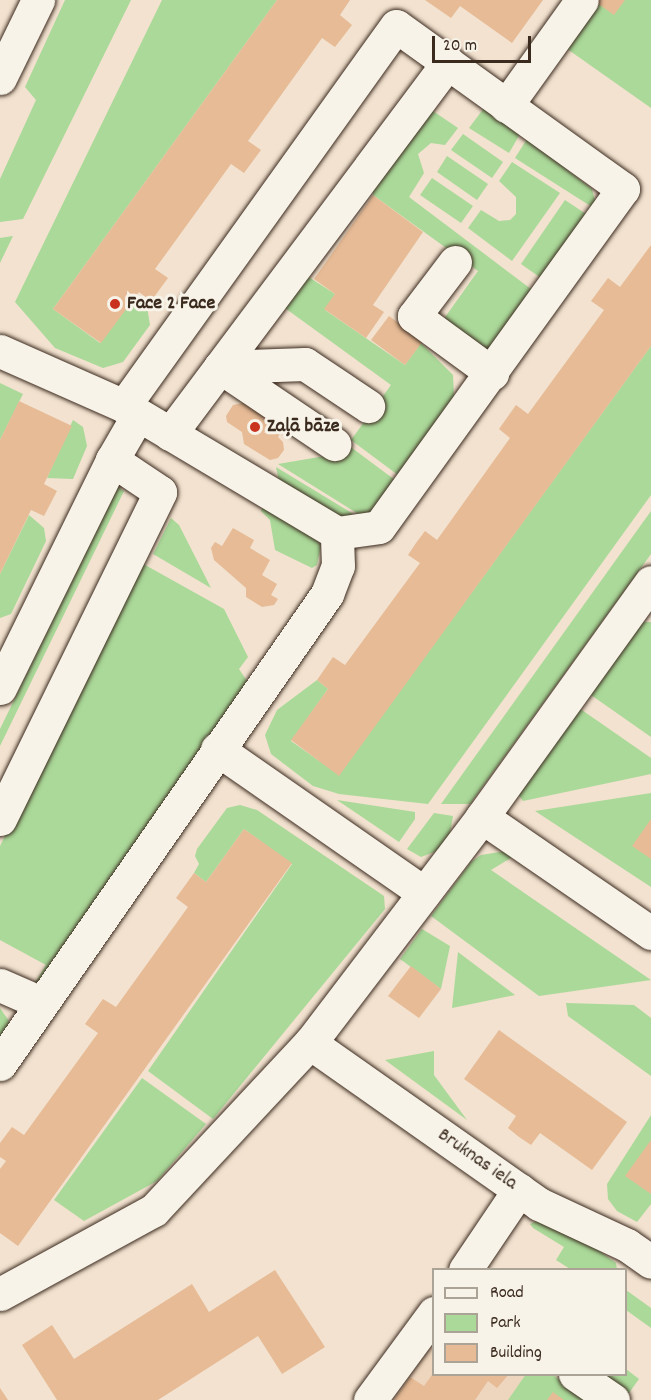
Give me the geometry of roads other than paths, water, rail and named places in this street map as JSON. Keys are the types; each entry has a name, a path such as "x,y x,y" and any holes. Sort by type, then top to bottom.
{"street":[{"path":"0,78 38,0"},
{"path":"507,106 582,0"},
{"path":"0,351 131,411 337,533 379,527 623,189 396,26 131,411 112,460 0,688"},
{"path":"170,434 448,63"},
{"path":"455,262 414,316 492,373"},
{"path":"220,367 305,364 368,406"},
{"path":"220,367 334,444"},
{"path":"0,819 160,492 112,460"},
{"path":"0,1064 327,594 338,566 337,533"},
{"path":"0,1294 154,1210 310,1043 482,817 650,584"},
{"path":"217,749 424,893"},
{"path":"482,817 651,933"},
{"path":"0,985 41,1003"},
{"name":"Bruknas iela","path":"310,1043 539,1204 627,1245 651,1262"},
{"path":"466,1268 519,1190"},
{"path":"370,1400 432,1316"},
{"path":"578,1376 613,1400"}],"place":[{"name":"Face 2 Face","path":"115,304"},
{"name":"Zaļā bāze","path":"255,427"}]}
